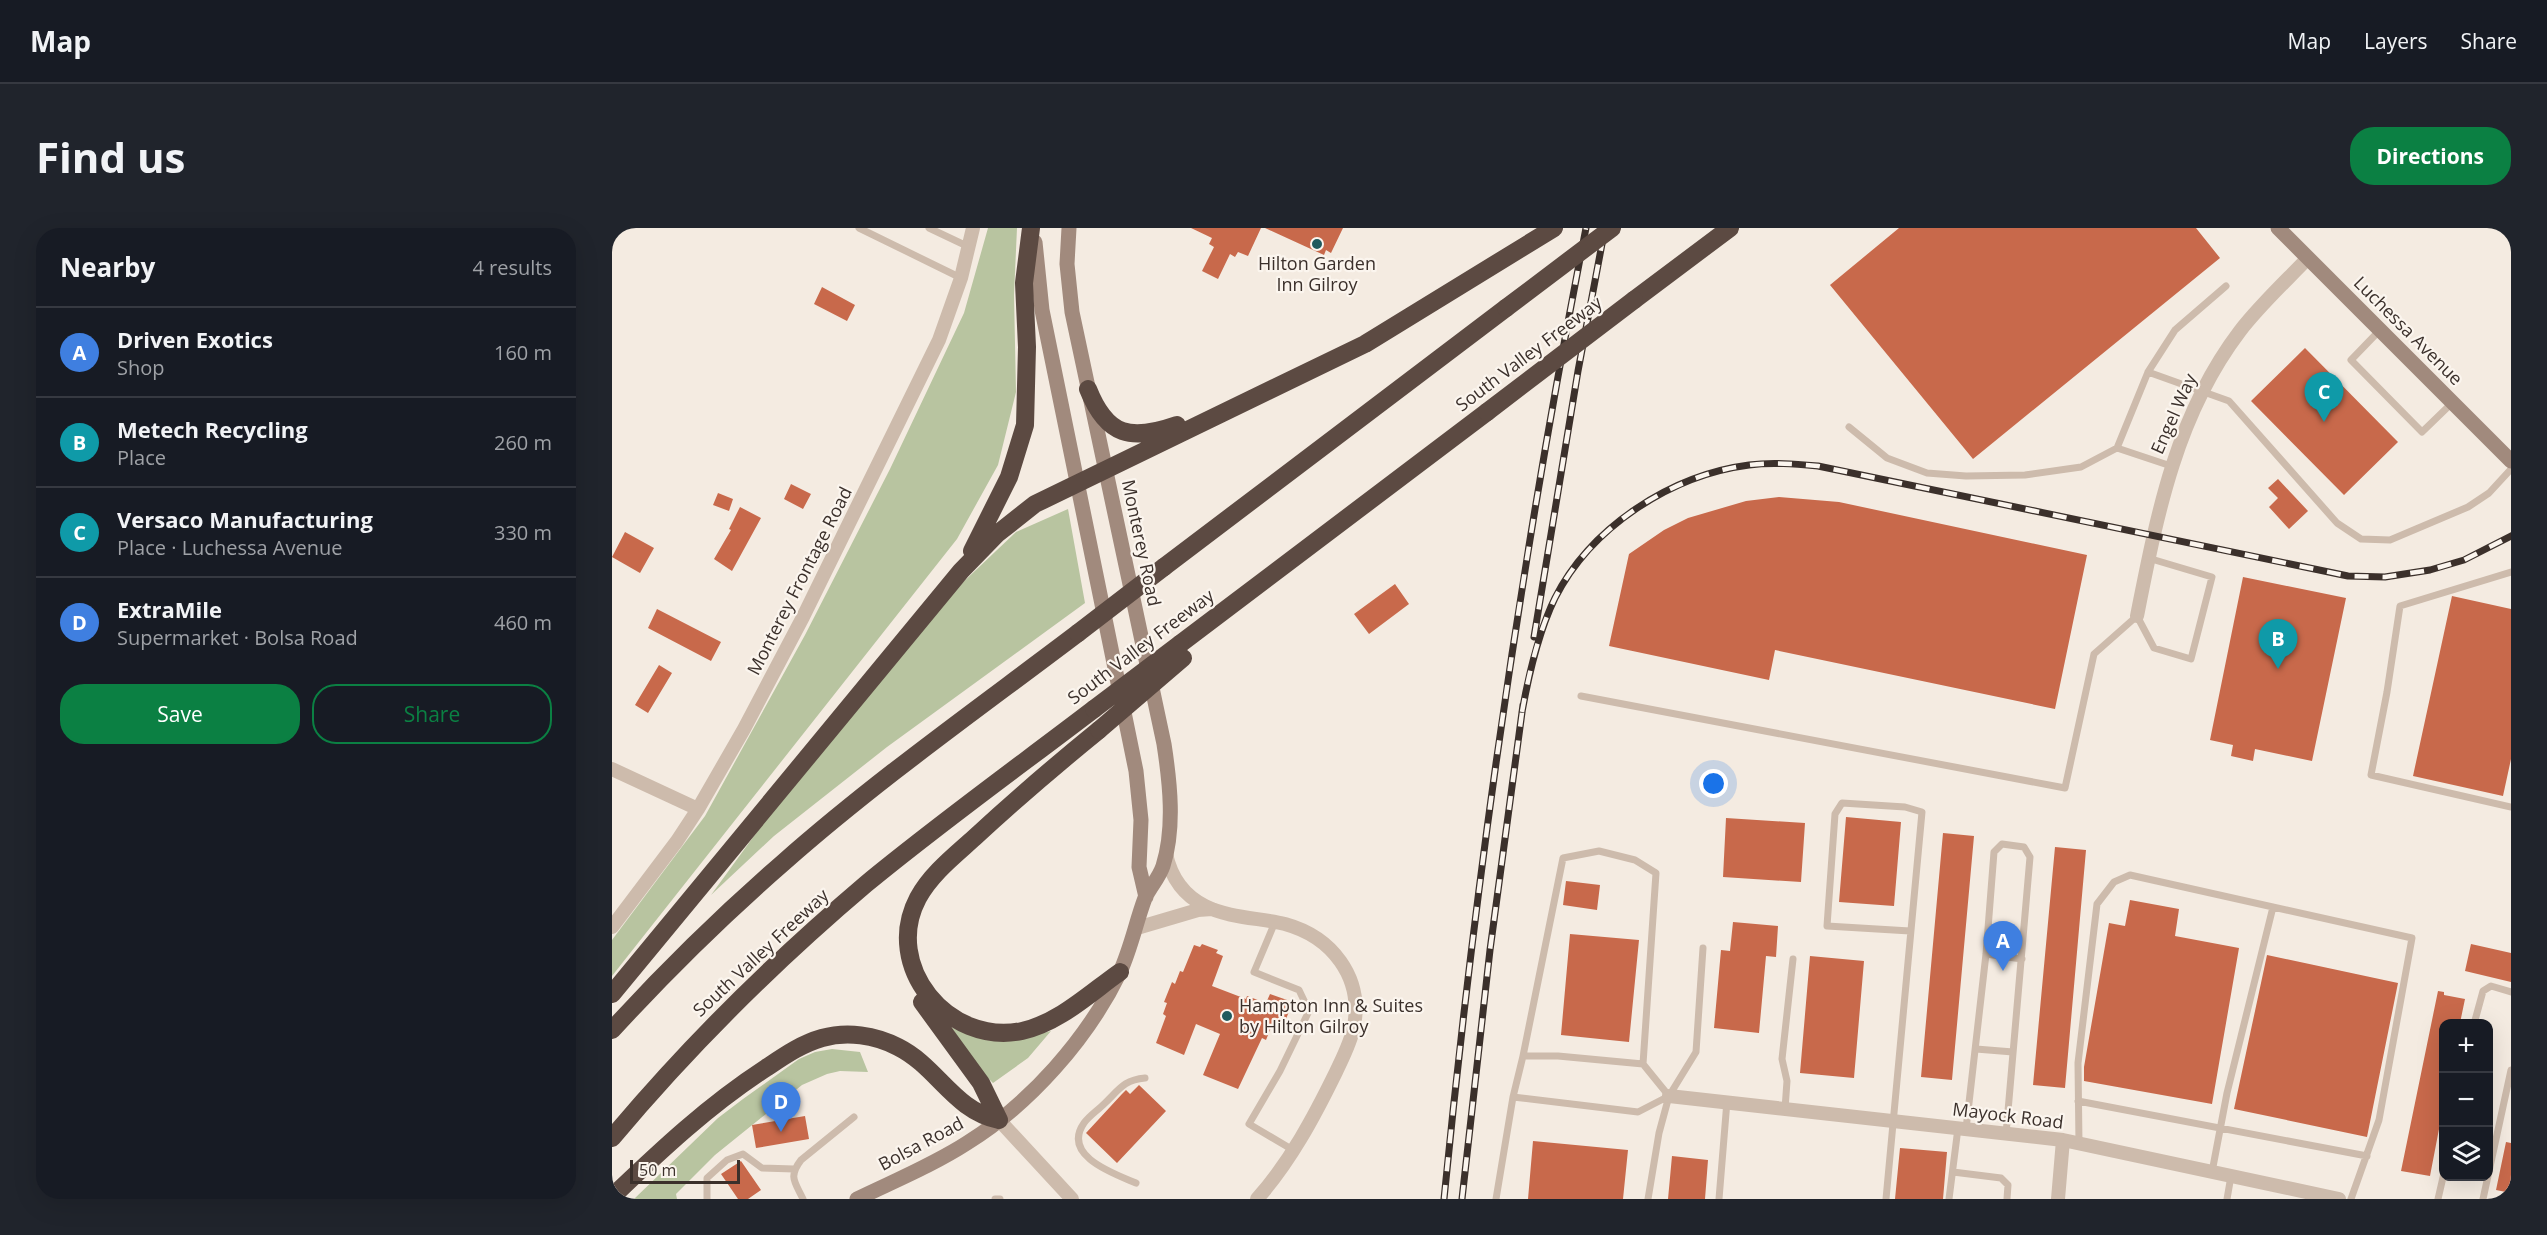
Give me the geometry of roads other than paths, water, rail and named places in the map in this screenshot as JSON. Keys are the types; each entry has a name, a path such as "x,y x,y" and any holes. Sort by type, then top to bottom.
{"highway":[{"path":"961,571 1009,477 1025,425 1027,347 1024,283 1033,228"},
{"path":"612,994 961,571 1021,513 1106,469 1348,354 1414,316 1554,228"},
{"path":"612,1030 691,948 785,861 865,794 1612,228"},
{"name":"South Valley Freeway","path":"612,1138 703,1036 818,926 908,851 1094,710 1182,651 1272,575 1730,228"},
{"path":"1088,389 1099,412 1114,428 1132,434 1149,433 1177,425 1348,354"},
{"path":"999,1120 981,1083 917,993 908,964 908,938 915,905 931,879 1025,791 1099,730 1182,651"},
{"path":"908,938 910,955 916,972 923,988 935,1005 958,1022 986,1031 1021,1031 1039,1025 1059,1015 1120,972"},
{"path":"612,1197 722,1098 786,1055 824,1038 838,1035 864,1036 896,1046 925,1066 969,1109 999,1120"}],"main road":[{"name":"Monterey Road","path":"1033,228 1039,297 1137,771 1141,820 1139,867 1146,897"},
{"name":"Monterey Road","path":"999,1120 1067,1054 1096,1014 1120,972 1146,897 1154,885 1166,854 1170,807 1166,760 1070,296 1067,264 1069,228"},
{"name":"Luchessa Avenue","path":"2278,228 2511,461"},
{"name":"Bolsa Road","path":"857,1199 961,1147 999,1120"}],"street":[{"name":"Monterey Frontage Road","path":"612,927 677,842 744,729 869,486 939,340 962,278 974,228"},
{"name":"Engel Way","path":"2137,616 2148,558 2171,466 2189,416 2239,332 2268,298 2308,258"},
{"path":"612,769 698,809"},
{"path":"1166,854 1171,872 1179,885 1196,900 1212,909"},
{"path":"1137,928 1198,910 1212,909 1275,922 1317,939 1333,951 1350,976 1357,1007 1354,1028 1346,1050 1318,1107 1293,1150 1257,1199"},
{"name":"Mayock Road","path":"1669,1096 1892,1119 2063,1140 2312,1196 2339,1199"},
{"path":"999,1120 1072,1199"},
{"path":"2058,1199 2063,1140"}],"lane":[{"path":"859,228 962,278"},
{"path":"929,228 969,248"},
{"path":"1849,427 1887,458 1927,473 1966,476 2025,475 2081,467 2117,448 2148,372 2175,330 2226,286"},
{"path":"2380,330 2351,360 2422,432 2452,402"},
{"path":"2148,372 2229,401 2337,523 2361,539 2390,540 2468,507 2489,493 2511,469"},
{"path":"2117,448 2171,466"},
{"path":"1581,696 2065,788 2094,654 2137,616 2154,648 2191,659 2212,577 2148,558"},
{"path":"2511,572 2400,606 2371,775 2511,807"},
{"path":"1886,1199 1922,812 1905,807 1842,803 1835,814 1827,926 1910,931"},
{"path":"1949,1199 1976,1049 1995,852 2002,844 2024,848 2030,857 2006,1134"},
{"path":"1496,1199 1513,1097 1563,858 1599,851 1635,860 1656,873 1643,1064 1669,1096"},
{"path":"2079,1144 2078,1062 2097,904 2114,882 2130,875 2412,938 2379,1120 2351,1199"},
{"path":"2212,1172 2273,907"},
{"path":"1275,922 1254,972 1299,990 1309,1011 1280,1071 1249,1124 1293,1150"},
{"path":"1648,1199 1659,1133 1669,1096 1696,1052 1703,948"},
{"path":"1986,954 2022,958"},
{"path":"1785,1109 1787,1081 1782,1059 1793,959"},
{"path":"2475,1019 2483,991 2491,986 2511,992"},
{"path":"1976,1049 2013,1052"},
{"path":"1523,1056 1558,1056 1643,1064"},
{"path":"2493,1153 2511,1070"},
{"path":"1136,1183 1098,1167 1087,1156 1080,1143 1080,1132 1084,1122 1130,1080 1145,1078"},
{"path":"1513,1097 1638,1112 1669,1096"},
{"path":"1719,1199 1727,1101"},
{"path":"2079,1101 2220,1130 2367,1156"},
{"path":"803,1199 793,1179 794,1169 801,1160 854,1117"},
{"path":"707,1199 707,1178 727,1160 743,1154 762,1168 794,1169"},
{"path":"1953,1172 2001,1178 2008,1185 2007,1199"},
{"path":"2227,1199 2231,1176"},
{"path":"2438,1199 2442,1181"},
{"path":"2484,1199 2487,1181"},
{"path":"994,1199 1000,1199"}],"railway":[{"path":"1444,1199 1471,955 1503,712 1542,469 1586,228"},
{"path":"1534,637 1578,371 1605,228"},
{"path":"1522,712 1535,654 1549,611 1570,572 1590,549 1612,527 1663,493 1691,480 1749,465 1775,463 1818,466 2348,576 2385,577 2430,570 2464,560 2511,536"},
{"path":"1462,1199 1490,950 1523,705"}],"place":[{"name":"Hilton Garden Inn Gilroy","path":"1317,244"},
{"name":"Versaco Manufacturing","path":"2324,422"},
{"name":"Metech Recycling","path":"2278,669"},
{"name":"Driven Exotics","path":"2003,971"},
{"name":"Hampton Inn & Suites by Hilton Gilroy","path":"1227,1016"},
{"name":"ExtraMile","path":"781,1132"}]}
